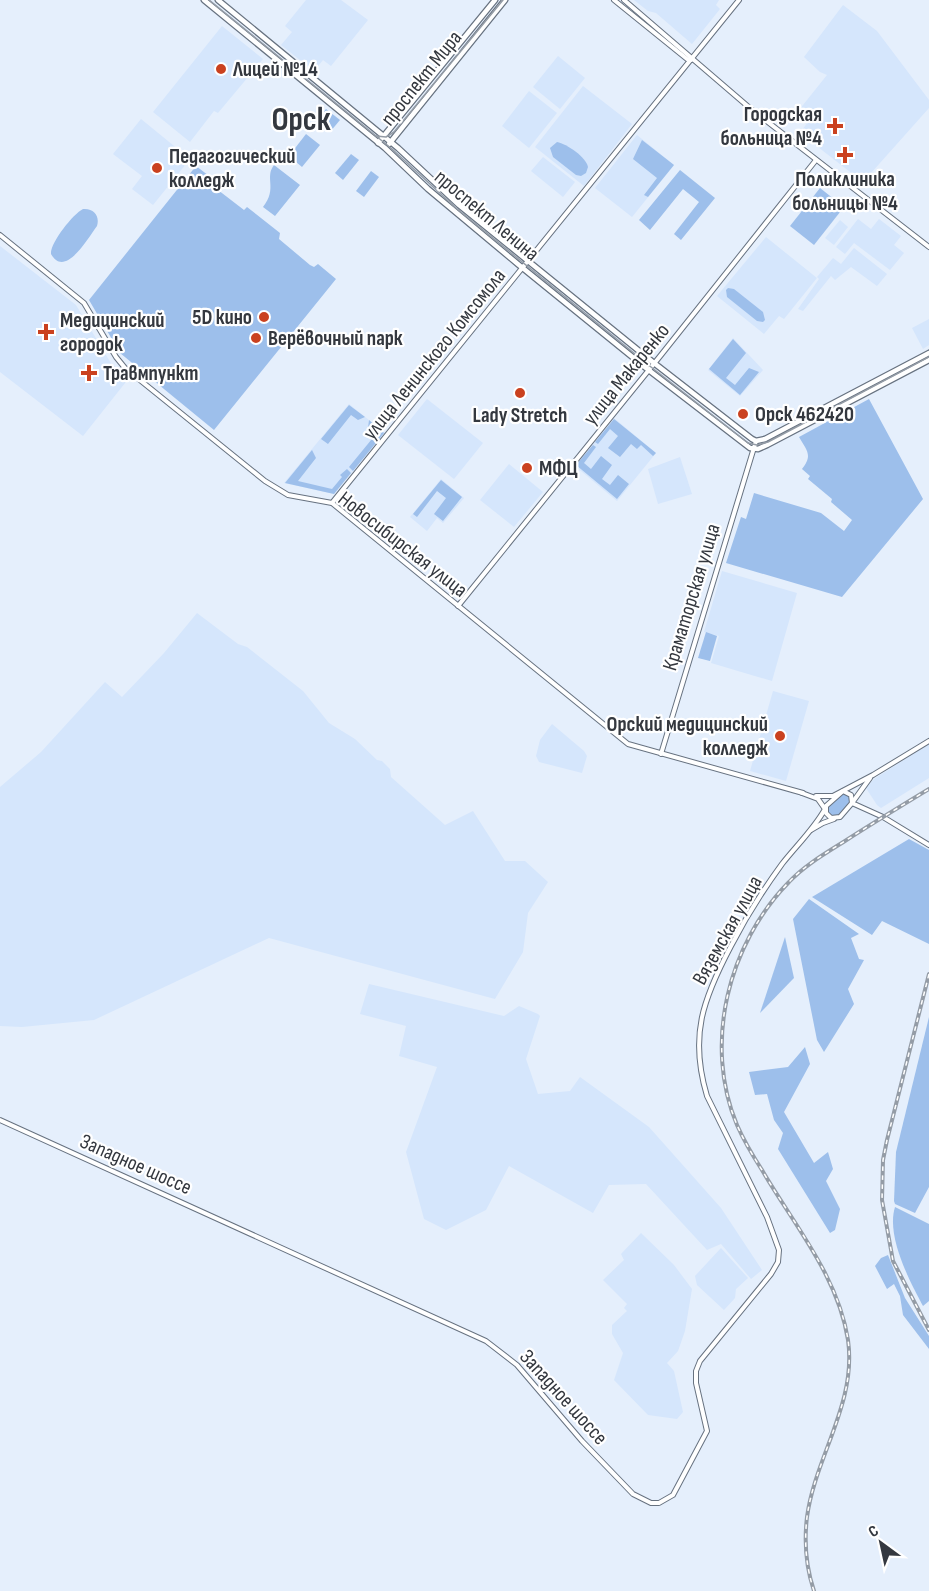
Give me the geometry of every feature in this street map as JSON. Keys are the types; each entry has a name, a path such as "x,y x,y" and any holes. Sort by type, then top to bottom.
{"main road":[{"name":"проспект Ленина","path":"204,0 378,142 428,189 523,268 649,370 753,449"},
{"name":"проспект Ленина","path":"218,0 383,136 459,205 654,363 756,441"},
{"name":"проспект Мира","path":"378,142 495,0"},
{"name":"проспект Мира","path":"385,148 505,0"},
{"path":"614,0 929,247"},
{"path":"624,0 690,55 692,60"},
{"name":"улица Ленинского Комсомола","path":"332,504 739,0"},
{"name":"улица Макаренко","path":"458,606 816,160"},
{"name":"Новосибирская улица","path":"0,236 84,303 125,368 264,482 288,495 332,504 628,744 802,793"},
{"path":"756,441 765,439 929,353"},
{"path":"753,449 767,445 929,360"},
{"name":"Краматорская улица","path":"661,754 756,441"},
{"path":"802,793 828,797 873,775 929,741"},
{"path":"806,834 820,824 841,816 873,775"},
{"path":"825,809 840,792 850,793 852,803"},
{"path":"802,793 818,799 828,816 835,819"},
{"path":"852,803 883,817 929,845"},
{"name":"Вяземская улица","path":"749,1183 712,1106 701,1077 700,1021 710,989 746,917 762,891 825,809"},
{"name":"Западное шоссе","path":"0,1120 486,1341 517,1365 582,1441 633,1494 651,1503 659,1503 673,1496 707,1431 696,1383 696,1371 700,1360 771,1274 778,1262 779,1250 766,1216 749,1183"}],"shaded area":[{"path":"306,0 341,0 368,20 331,66 323,60 314,71 281,45 292,32 285,26"},
{"path":"634,0 719,0 716,5 720,9 692,44 656,13 648,11"},
{"path":"843,5 877,31 929,100 929,108 863,182 800,133 810,119 799,110 827,75 820,72 804,57"},
{"name":"Лицей №14","path":"222,26 263,59 218,113 214,111 190,142 153,112"},
{"path":"558,56 585,78 560,109 533,87"},
{"path":"583,86 632,124 584,186 535,147"},
{"path":"529,91 557,113 529,148 502,126"},
{"path":"326,109 340,120 330,132 317,120"},
{"name":"Педагогический колледж","path":"141,119 190,159 153,205 132,189 142,176 113,154"},
{"path":"306,134 320,145 302,167 289,156"},
{"path":"637,135 674,165 632,217 595,188"},
{"path":"642,140 674,165 648,197 644,195 657,178 633,159"},
{"path":"557,142 571,148 584,159 588,167 586,173 581,176 576,175 553,157 550,148"},
{"path":"351,154 359,160 343,180 335,173"},
{"path":"543,157 575,182 563,197 531,171"},
{"path":"274,165 300,185 275,216 263,207 270,194 270,174"},
{"path":"196,166 221,185 218,190 244,210 247,207 280,233 279,239 310,265 314,267 318,264 336,279 214,430 120,353 89,300"},
{"path":"680,170 715,198 681,240 674,234 699,202 683,189 650,230 639,220"},
{"path":"371,171 379,177 364,197 356,191"},
{"path":"820,188 844,207 814,245 790,226"},
{"path":"83,209 95,213 98,219 97,226 76,254 63,262 57,260 51,254 54,243 68,223"},
{"path":"858,219 871,229 879,219 901,236 894,245 904,253 890,270 854,243 845,254 836,247"},
{"path":"840,220 848,227 834,245 825,238"},
{"path":"766,237 817,278 784,319 779,316 764,334 717,296"},
{"name":"Медицинский городок","path":"0,246 76,305 112,365 129,378 83,436 0,372"},
{"path":"854,248 887,274 877,286 851,267 835,280 831,276 803,311 798,309 819,279 817,277 833,258 841,264"},
{"path":"728,288 734,289 763,312 765,320 757,321 727,297"},
{"path":"929,319 929,345 923,349 912,328"},
{"path":"733,338 763,370 740,396 708,370"},
{"path":"733,339 746,353 726,378 735,385 749,368 759,372 740,395 709,369"},
{"path":"427,399 483,443 454,479 398,435"},
{"path":"869,399 923,499 842,597 726,563 741,517 746,519 754,493 821,513 844,531 852,520 808,479 810,476 802,469 808,453 799,437"},
{"path":"349,404 385,433 334,494 284,483"},
{"path":"349,405 365,417 358,420 351,415 328,444 321,439"},
{"path":"614,418 656,453 617,501 575,466"},
{"path":"614,419 656,453 653,456 641,445 637,449 631,444 620,457 608,448 618,436 610,429 598,444 595,442"},
{"path":"369,420 384,433 353,471 349,467 376,434 368,428"},
{"path":"593,445 596,447 584,463 591,469 601,456 612,465 602,479 610,485 618,475 629,484 617,499 576,465"},
{"path":"312,450 316,458 298,481 332,489 342,477 340,475 347,469 351,473 334,494 285,483"},
{"path":"680,457 692,494 658,504 648,469"},
{"path":"509,464 543,492 514,527 480,500"},
{"path":"441,479 464,498 443,523 437,518 427,531 410,517"},
{"path":"441,480 462,497 443,521 434,514 446,498 437,491 417,517 413,514"},
{"path":"722,571 797,593 772,681 711,663 719,636 704,632"},
{"path":"197,613 238,644 247,647 303,691 329,723 355,739 377,760 382,761 390,769 391,777 445,825 473,811 505,861 525,861 548,882 528,913 523,952 495,999 269,938 94,1020 22,1027 0,1026 0,787 41,752 105,682 122,697 164,653"},
{"path":"706,632 717,636 710,661 698,658"},
{"name":"Орский медицинский колледж","path":"773,691 809,701 786,781 750,771"},
{"path":"552,724 584,751 587,756 582,773 539,762 536,756 540,740"},
{"path":"929,744 929,778 881,808 877,805 866,788 874,779"},
{"path":"845,793 850,797 850,801 838,816 830,815 827,809 830,804"},
{"path":"909,839 929,850 929,944 882,921 872,935 812,897"},
{"path":"809,899 859,934 851,938 859,959 864,960 848,989 854,1004 824,1052 817,1040 793,919"},
{"path":"785,937 794,978 760,1013"},
{"path":"369,984 504,1016 519,1006 538,1014 540,1016 526,1059 538,1094 570,1091 580,1077 649,1127 721,1208 762,1270 751,1279 721,1244 707,1250 646,1184 609,1185 593,1213 509,1166 486,1210 446,1230 424,1219 406,1152 437,1067 399,1056 406,1026 360,1014"},
{"path":"929,1017 929,1187 915,1213 895,1204 894,1201 896,1152"},
{"path":"805,1047 810,1064 784,1112 814,1163 828,1152 833,1169 826,1181 840,1209 835,1230 830,1233 778,1149 783,1133 774,1120 767,1094 755,1095 749,1072 788,1067"},
{"path":"895,1207 929,1224 929,1301 923,1306 900,1258 896,1244 893,1219"},
{"path":"641,1233 674,1265 692,1289 685,1331 678,1351 667,1363 674,1371 683,1412 677,1419 648,1415 614,1380 623,1353 612,1334 612,1325 627,1311 624,1308 627,1304 603,1280 624,1260 621,1254"},
{"path":"721,1248 748,1278 736,1289 735,1298 724,1310 697,1285 695,1276"},
{"path":"888,1255 905,1298 929,1336 929,1349 903,1315 900,1296 894,1284 887,1289 875,1266 881,1258"}],"tram line":[{"path":"209,0 392,149 456,208 748,443 757,445 768,442 929,357"},
{"path":"376,136 386,137 394,132 503,0"}],"railway":[{"path":"814,1591 806,1554 807,1517 811,1495 847,1386 848,1340 843,1317 825,1273 752,1154 737,1125 727,1094 722,1062 722,1029 727,996 750,935 768,907 789,882 823,855 929,789"},
{"path":"929,974 887,1140 883,1160 882,1200 893,1261 929,1330"}],"place":[{"name":"Лицей №14","path":"221,69"},
{"name":"Городская больница №4","path":"835,126"},
{"name":"Поликлиника больницы №4","path":"845,155"},
{"name":"Педагогический колледж","path":"157,168"},
{"name":"5D кино","path":"264,317"},
{"name":"Медицинский городок","path":"46,332"},
{"name":"Верёвочный парк","path":"256,338"},
{"name":"Травмпункт","path":"89,373"},
{"name":"Lady Stretch","path":"520,393"},
{"name":"Орск 462420","path":"743,414"},
{"name":"МФЦ","path":"527,468"},
{"name":"Орский медицинский колледж","path":"780,736"}],"district":[{"name":"Орск","path":"301,118"}]}
